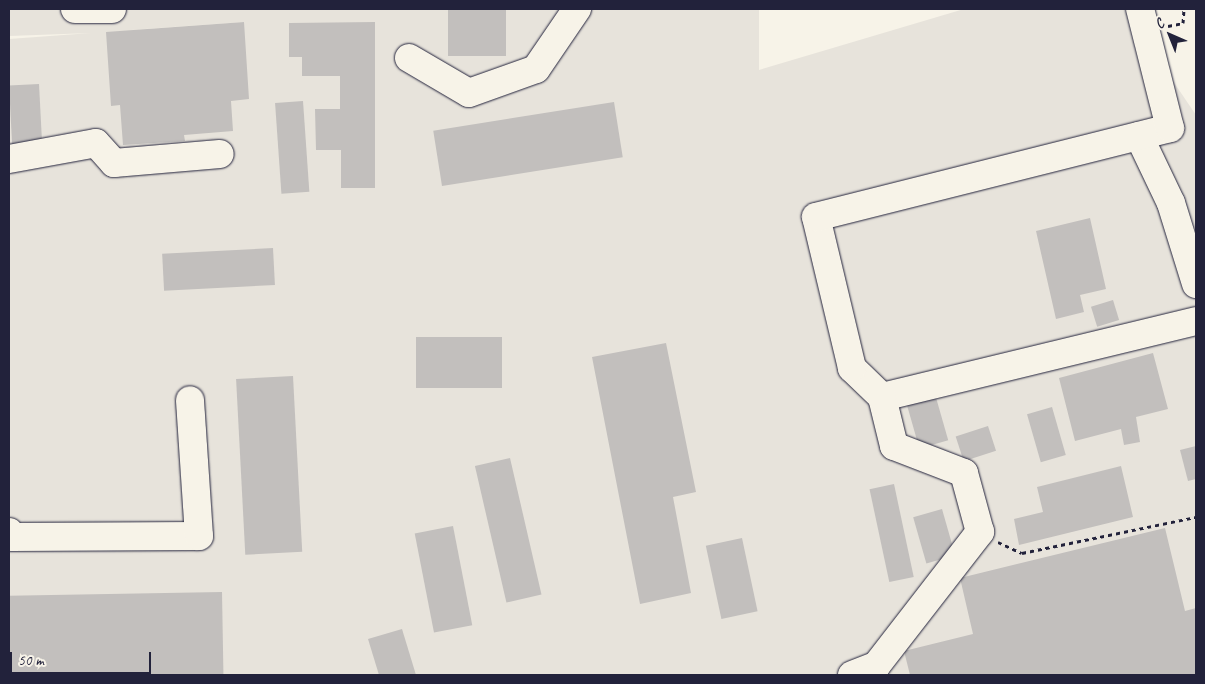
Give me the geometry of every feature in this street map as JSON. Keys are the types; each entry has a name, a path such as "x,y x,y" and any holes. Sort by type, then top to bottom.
{"lane":[{"path":"75,9 112,9"},
{"path":"409,58 469,93 536,69 578,9"},
{"path":"852,675 876,666 980,532 964,473 894,446 882,397 852,368 816,217 1170,128 1140,9"},
{"path":"1139,136 1171,203 1196,284"},
{"path":"9,159 96,144 114,163 220,154"},
{"path":"882,397 1196,321"},
{"path":"9,532 11,537 200,536 190,400"}],"path":[{"path":"980,532 1022,553 1196,517"}],"shaded area":[{"path":"9,9 759,9 759,70 964,9 1124,9 1196,115 1196,675 9,675 9,39 91,33 9,36","holes":["244,22 244,26 131,30"]}],"building":[{"path":"448,9 506,9 506,56 448,56"},
{"path":"244,22 249,99 231,101 233,131 184,135 185,141 123,145 120,105 111,106 106,32"},
{"path":"375,22 375,188 341,188 341,150 316,150 315,109 340,109 340,76 302,76 302,57 289,57 289,23"},
{"path":"39,84 42,146 12,147 9,86"},
{"path":"303,101 309,192 281,194 275,103"},
{"path":"614,102 623,157 442,186 433,131"},
{"path":"1090,218 1106,289 1080,295 1084,312 1056,319 1036,231"},
{"path":"273,248 275,285 164,291 162,254"},
{"path":"1113,300 1119,320 1097,327 1091,307"},
{"path":"416,337 502,337 502,388 416,388"},
{"path":"666,343 696,492 673,497 691,593 640,604 592,357"},
{"path":"1153,353 1168,409 1136,417 1140,442 1124,445 1121,429 1075,441 1059,378"},
{"path":"293,376 302,552 245,555 236,379"},
{"path":"935,394 948,440 919,448 906,402"},
{"path":"1052,407 1066,455 1041,462 1027,414"},
{"path":"988,426 996,451 964,461 956,437"},
{"path":"1196,446 1196,479 1188,481 1180,450"},
{"path":"510,458 541,594 506,603 475,466"},
{"path":"1121,466 1133,517 1019,545 1014,519 1043,512 1037,487"},
{"path":"894,484 914,577 889,582 870,489"},
{"path":"942,509 955,555 926,563 913,517"},
{"path":"453,526 472,625 434,633 415,533"},
{"path":"1165,528 1185,611 1196,608 1196,675 910,675 904,651 973,634 960,578"},
{"path":"742,538 758,611 721,619 706,546"},
{"path":"222,592 223,675 10,675 9,596"},
{"path":"402,629 416,675 379,675 368,639"}]}
